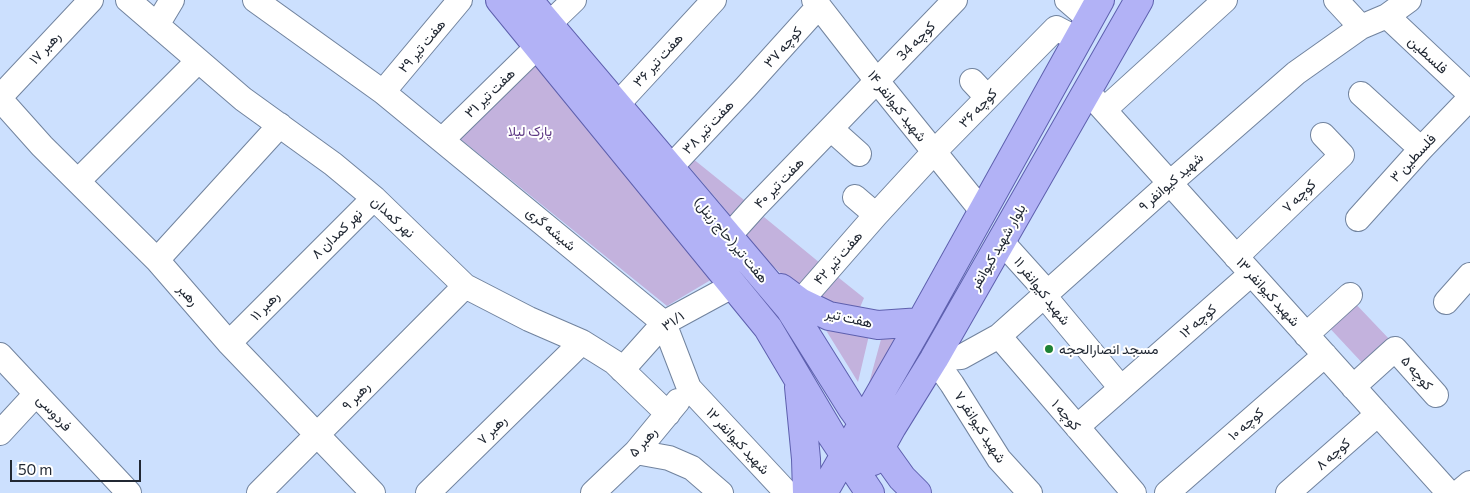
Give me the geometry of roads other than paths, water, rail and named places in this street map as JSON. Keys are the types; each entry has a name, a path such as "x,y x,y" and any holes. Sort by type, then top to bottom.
{"main road":[{"name":"هفت تیر(حاج زینل)","path":"500,0 543,36 616,106 759,273"},
{"name":"هفت تیر(حاج زینل)","path":"528,0 543,36 768,328 844,454 862,489"},
{"name":"بلوار شهید کیوانفر","path":"862,489 880,448 934,359 1001,240 1095,101 1139,0"},
{"path":"823,493 921,322 1093,12"},
{"name":"هفت تیر","path":"759,273 795,306 829,316 878,325 921,322"},
{"path":"768,328 777,328 784,324 795,306"},
{"path":"795,306 863,423 902,478 917,493"},
{"path":"798,378 806,459 807,493"}],"street":[{"name":"رهبر ۱۷","path":"0,98 91,0"},
{"name":"نهر کمدان","path":"128,0 243,100 333,164 374,198 466,286 529,319 582,342 614,362 668,414"},
{"path":"157,25 172,0"},
{"name":"شیشه گری","path":"255,0 384,92 664,323 689,388"},
{"name":"هفت تیر ۲۹","path":"384,92 460,0"},
{"name":"هفت تیر ۳۱","path":"443,139 543,36 574,0"},
{"name":"کوچه 34","path":"831,129 955,0"},
{"path":"1067,0 1093,12"},
{"path":"1095,101 1225,0"},
{"path":"1336,0 1361,27"},
{"name":"شهید کیوانفر ۹","path":"934,359 961,357 999,336 1296,73 1361,27 1387,16 1409,0"},
{"name":"شهید کیوانفر ۱۴","path":"817,3 877,82 982,211"},
{"name":"کوچه ۳۷","path":"746,87 817,3"},
{"name":"هفت تیر ۳۶","path":"616,106 707,7"},
{"name":"کوچه ۳۶","path":"876,215 934,152 980,89 1021,63 1056,28 1093,12"},
{"name":"فلسطین","path":"1387,16 1470,94"},
{"path":"78,181 198,61"},
{"name":"هفت تیر ۳۸","path":"670,168 746,87"},
{"path":"1361,94 1421,149"},
{"name":"رهبر","path":"0,98 42,146 157,260 229,343 374,493"},
{"name":"فلسطین ۳","path":"1358,219 1470,98"},
{"name":"شهید کیوانفر ۱۳","path":"1095,101 1449,493"},
{"path":"157,260 280,125"},
{"path":"831,129 859,154"},
{"name":"هفت تیر ۴۰","path":"728,237 831,129"},
{"name":"کوچه ۷","path":"1244,265 1342,155 1322,135"},
{"path":"854,197 876,215"},
{"name":"نهر کمدان ۸","path":"300,270 374,198"},
{"name":"هفت تیر ۴۲","path":"795,306 876,215"},
{"name":"شهید کیوانفر ۱۱","path":"1001,240 1047,292 1046,298 1121,388"},
{"name":"کوچه ۱۲","path":"1077,427 1121,388 1244,265"},
{"name":"رهبر ۱۱","path":"229,343 300,270"},
{"path":"1446,302 1470,276"},
{"name":"۳۱/۱","path":"622,370 664,323 734,285"},
{"name":"رهبر ۹","path":"259,493 466,286"},
{"path":"1306,335 1350,295"},
{"name":"کوچه ۱","path":"999,336 1134,493"},
{"name":"رهبر ۷","path":"428,493 582,342"},
{"name":"کوچه ۵","path":"1353,387 1395,349 1436,395"},
{"name":"فردوسی","path":"0,355 121,490"},
{"name":"کوچه ۱۰","path":"1167,493 1325,356"},
{"name":"شهید کیوانفر ۷","path":"934,359 999,459 1030,493"},
{"name":"رهبر ۵","path":"593,493 636,452 689,388"},
{"name":"شهید کیوانفر ۱۲","path":"689,388 787,493"},
{"path":"0,433 36,394"},
{"name":"کوچه ۸","path":"1288,493 1378,414"},
{"path":"636,452 669,458 692,468 721,493"},
{"path":"1458,493 1470,483"}],"place":[{"name":"مسجد انصارالحجه","path":"1049,349"}],"park label":[{"name":"پارک لیلا","path":"530,131"}]}
